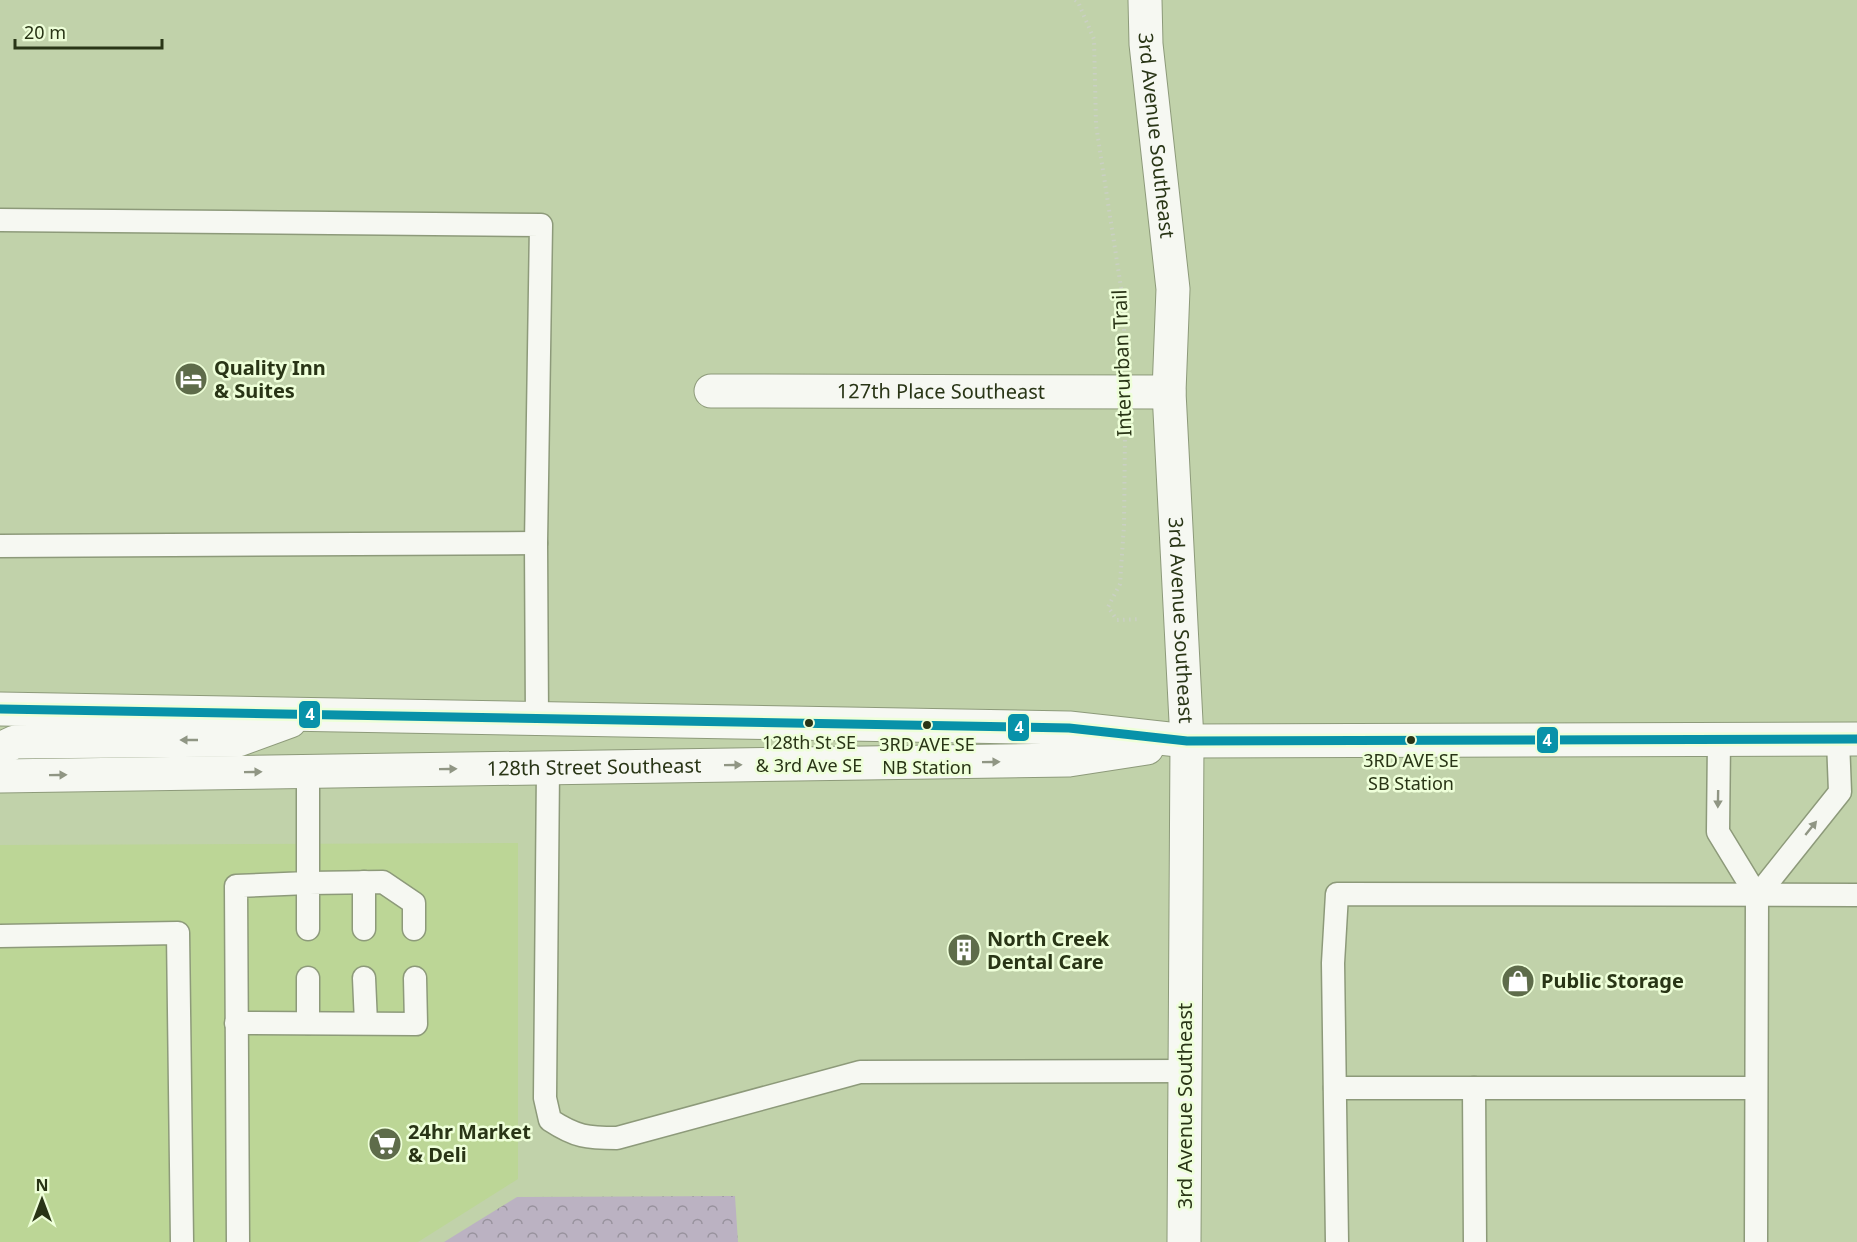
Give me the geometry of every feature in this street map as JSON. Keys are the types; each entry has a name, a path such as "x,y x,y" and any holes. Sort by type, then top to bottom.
{"main road":[{"name":"3rd Avenue Southeast","path":"1145,0 1146,44 1173,288 1169,392 1187,741 1185,1242"},
{"name":"127th Place Southeast","path":"711,391 1169,392"},
{"name":"128th Street Southeast","path":"0,709 1069,728 1187,741 1848,740"},
{"path":"0,749 15,742 238,740 306,715"},
{"name":"128th Street Southeast","path":"0,776 1069,760 1187,741"}],"lane":[{"path":"0,220 541,225 536,543 537,719"},
{"path":"0,546 536,543"},
{"path":"1719,740 1718,832 1757,896 1756,1242"},
{"path":"1757,896 1840,792 1848,740"},
{"path":"548,768 545,1098 550,1120 568,1132 590,1138 617,1138 860,1072 1186,1071"},
{"path":"308,771 308,929"},
{"path":"364,882 364,929"},
{"path":"238,1242 236,886 383,882 414,903 414,929"},
{"path":"1336,1242 1333,963 1337,894 1857,896"},
{"path":"0,936 178,933 182,1242"},
{"path":"308,978 308,1023"},
{"path":"364,978 366,1023"},
{"path":"237,1023 416,1024 415,978"},
{"path":"1335,1088 1756,1088"},
{"path":"1474,1088 1475,1242"}],"path":[{"name":"Interurban Trail","path":"1075,0 1078,2 1094,39 1096,125 1124,307 1124,525 1120,584 1108,607 1117,620"}],"shaded area":[{"path":"518,843 518,1179 418,1242 0,1242 0,845"}],"green space":[{"path":"735,1196 738,1242 444,1242 517,1197"}],"transit line":[{"name":"4","path":"0,709 1069,728 1187,741 1857,739"}],"place":[{"name":"Quality Inn & Suites","path":"191,379"},
{"name":"128th St SE & 3rd Ave SE","path":"809,723"},
{"name":"3RD AVE SE NB Station","path":"927,725"},
{"name":"3RD AVE SE SB Station","path":"1411,740"},
{"name":"North Creek Dental Care","path":"964,950"},
{"name":"Public Storage","path":"1518,981"},
{"name":"24hr Market & Deli","path":"385,1144"}]}
